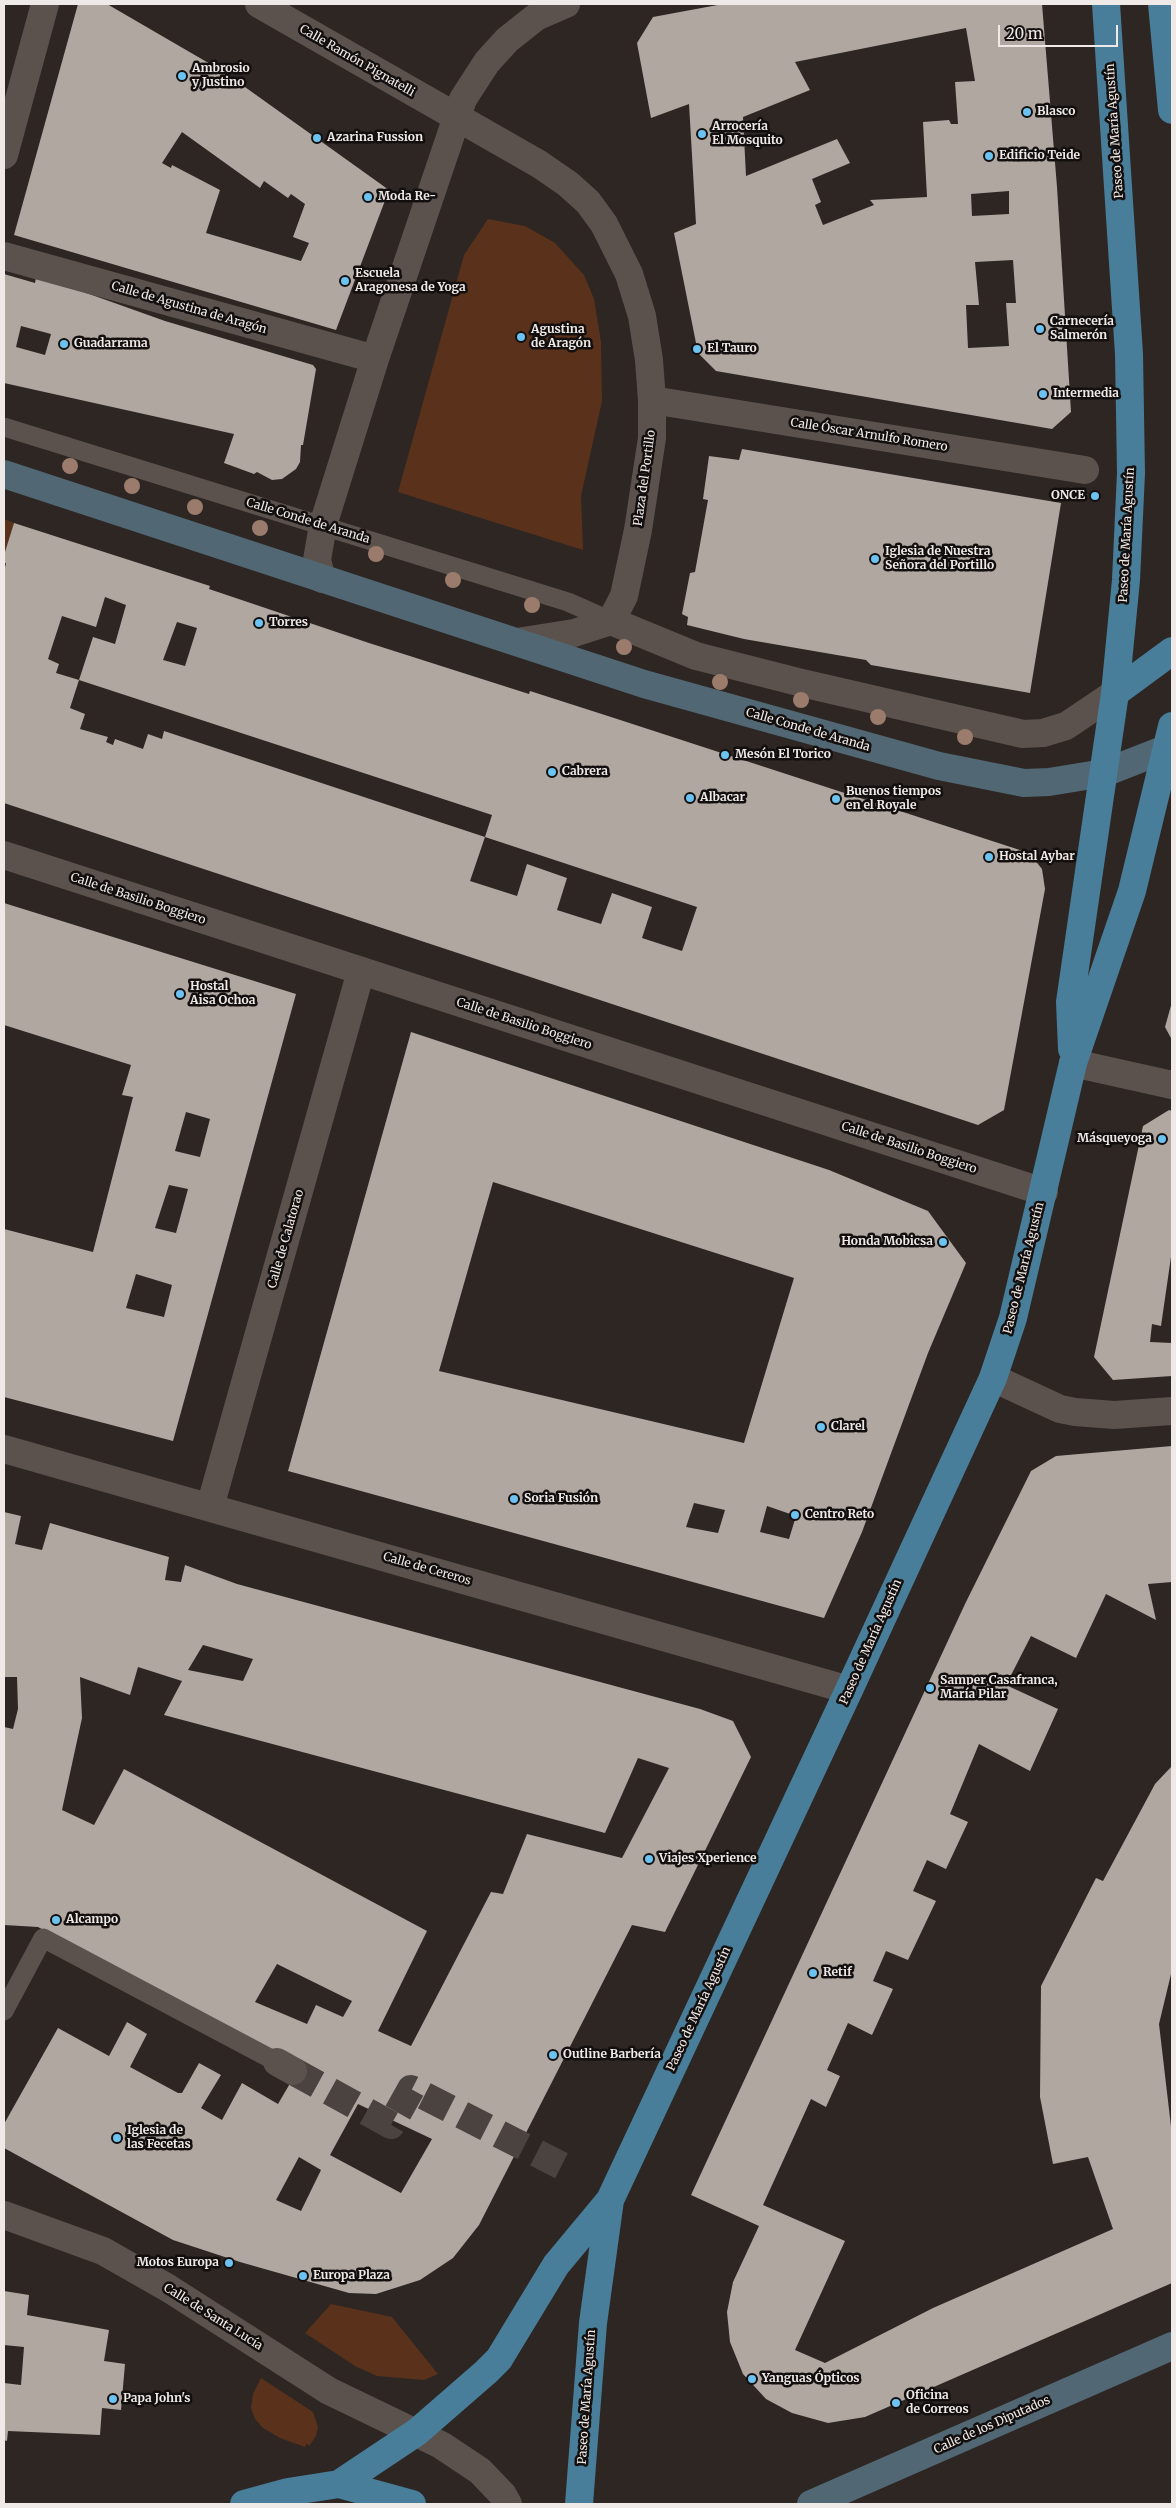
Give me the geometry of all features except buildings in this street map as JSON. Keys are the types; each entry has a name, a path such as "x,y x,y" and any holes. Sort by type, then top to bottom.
{"main road":[{"name":"Paseo de María Agustín","path":"1073,1063 1070,1002 1115,693 1128,544 1130,418 1124,258 1106,4"},
{"path":"1162,4 1172,110"},
{"name":"Calle Conde de Aranda","path":"1115,693 1172,651"},
{"name":"Paseo de María Agustín","path":"339,2484 417,2432 499,2359 556,2265 610,2200 850,1690 993,1378 1013,1318 1073,1063 1132,891 1171,740"},
{"name":"Paseo de María Agustín","path":"579,2504 593,2323 610,2200"},
{"path":"244,2504 288,2492 339,2484 412,2504"}],"street":[{"path":"4,155 45,4"},
{"name":"Calle Ramón Pignatelli","path":"259,4 455,118"},
{"path":"322,579 316,560 323,525 375,359 463,99 477,77 508,40 536,17 566,4"},
{"name":"Plaza del Portillo","path":"455,118 538,164 568,184 588,202 604,224 629,274 642,316 649,360 652,438 638,530 624,596 611,620"},
{"name":"Calle de Agustina de Aragón","path":"4,256 375,359"},
{"name":"Calle Óscar Arnulfo Romero","path":"652,400 1085,470"},
{"name":"Calle Conde de Aranda","path":"4,474 697,700 883,752 966,772 1024,783 1049,782 1104,773 1171,740"},
{"name":"Calle Conde de Aranda","path":"517,642 574,633 611,620 696,656 1007,731 1043,733 1060,728 1115,693"},
{"name":"Calle de Basilio Boggiero","path":"4,856 1044,1192"},
{"name":"Calle de Calatorao","path":"210,1507 361,971"},
{"path":"1073,1063 1172,1086"},
{"path":"993,1378 1052,1406 1075,1412 1114,1414 1172,1411"},
{"name":"Calle de Cereros","path":"4,1449 850,1690"},
{"name":"Calle de Santa Lucía","path":"4,2215 103,2251 168,2288 329,2391 370,2413 417,2432 440,2444 480,2471 504,2495 508,2504"},
{"name":"Calle de los Diputados","path":"811,2504 1172,2346"}],"lane":[{"name":"Calle Conde de Aranda","path":"4,427 568,602 611,620"},
{"path":"4,2011 43,1938 285,2067"}],"shaded area":[{"path":"488,219 525,226 555,243 584,275 594,299 601,342 602,401 581,496 583,550 398,492 464,255"},
{"path":"4,519 14,523 4,555"},
{"path":"331,2304 392,2317 438,2374 424,2380 377,2376 355,2366 305,2333"},
{"path":"261,2378 313,2412 318,2427 316,2436 309,2446 307,2443 305,2447 280,2438 263,2428 255,2419 251,2408 253,2394"}],"tunnel":[{"path":"293,2071 391,2125 411,2089 570,2170"}],"place":[{"name":"Ambrosio y Justino","path":"182,76"},
{"name":"Blasco","path":"1027,112"},
{"name":"Arrocería El Mosquito","path":"702,134"},
{"name":"Azarina Fussion","path":"317,138"},
{"name":"Edificio Teide","path":"989,156"},
{"name":"Moda Re-","path":"368,197"},
{"name":"Escuela Aragonesa de Yoga","path":"345,281"},
{"name":"Carnecería Salmerón","path":"1040,329"},
{"name":"Agustina de Aragón","path":"521,337"},
{"name":"Guadarrama","path":"64,344"},
{"name":"El Tauro","path":"697,349"},
{"name":"Intermedia","path":"1043,394"},
{"name":"ONCE","path":"1095,496"},
{"name":"Iglesia de Nuestra Señora del Portillo","path":"875,559"},
{"name":"Torres","path":"259,623"},
{"name":"Mesón El Torico","path":"725,755"},
{"name":"Cabrera","path":"552,772"},
{"name":"Albacar","path":"690,798"},
{"name":"Buenos tiempos en el Royale","path":"836,799"},
{"name":"Hostal Aybar","path":"989,857"},
{"name":"Hostal Aisa Ochoa","path":"180,994"},
{"name":"Másqueyoga","path":"1162,1139"},
{"name":"Honda Mobicsa","path":"943,1242"},
{"name":"Clarel","path":"821,1427"},
{"name":"Soria Fusión","path":"514,1499"},
{"name":"Centro Reto","path":"795,1515"},
{"name":"Samper Casafranca, María Pilar","path":"930,1688"},
{"name":"Viajes Xperience","path":"649,1859"},
{"name":"Alcampo","path":"56,1920"},
{"name":"Retif","path":"813,1973"},
{"name":"Outline Barbería","path":"553,2055"},
{"name":"Iglesia de las Fecetas","path":"117,2138"},
{"name":"Motos Europa","path":"229,2263"},
{"name":"Europa Plaza","path":"303,2276"},
{"name":"Yanguas Ópticos","path":"752,2379"},
{"name":"Papa John's","path":"113,2399"},
{"name":"Oficina de Correos","path":"896,2403"}]}
